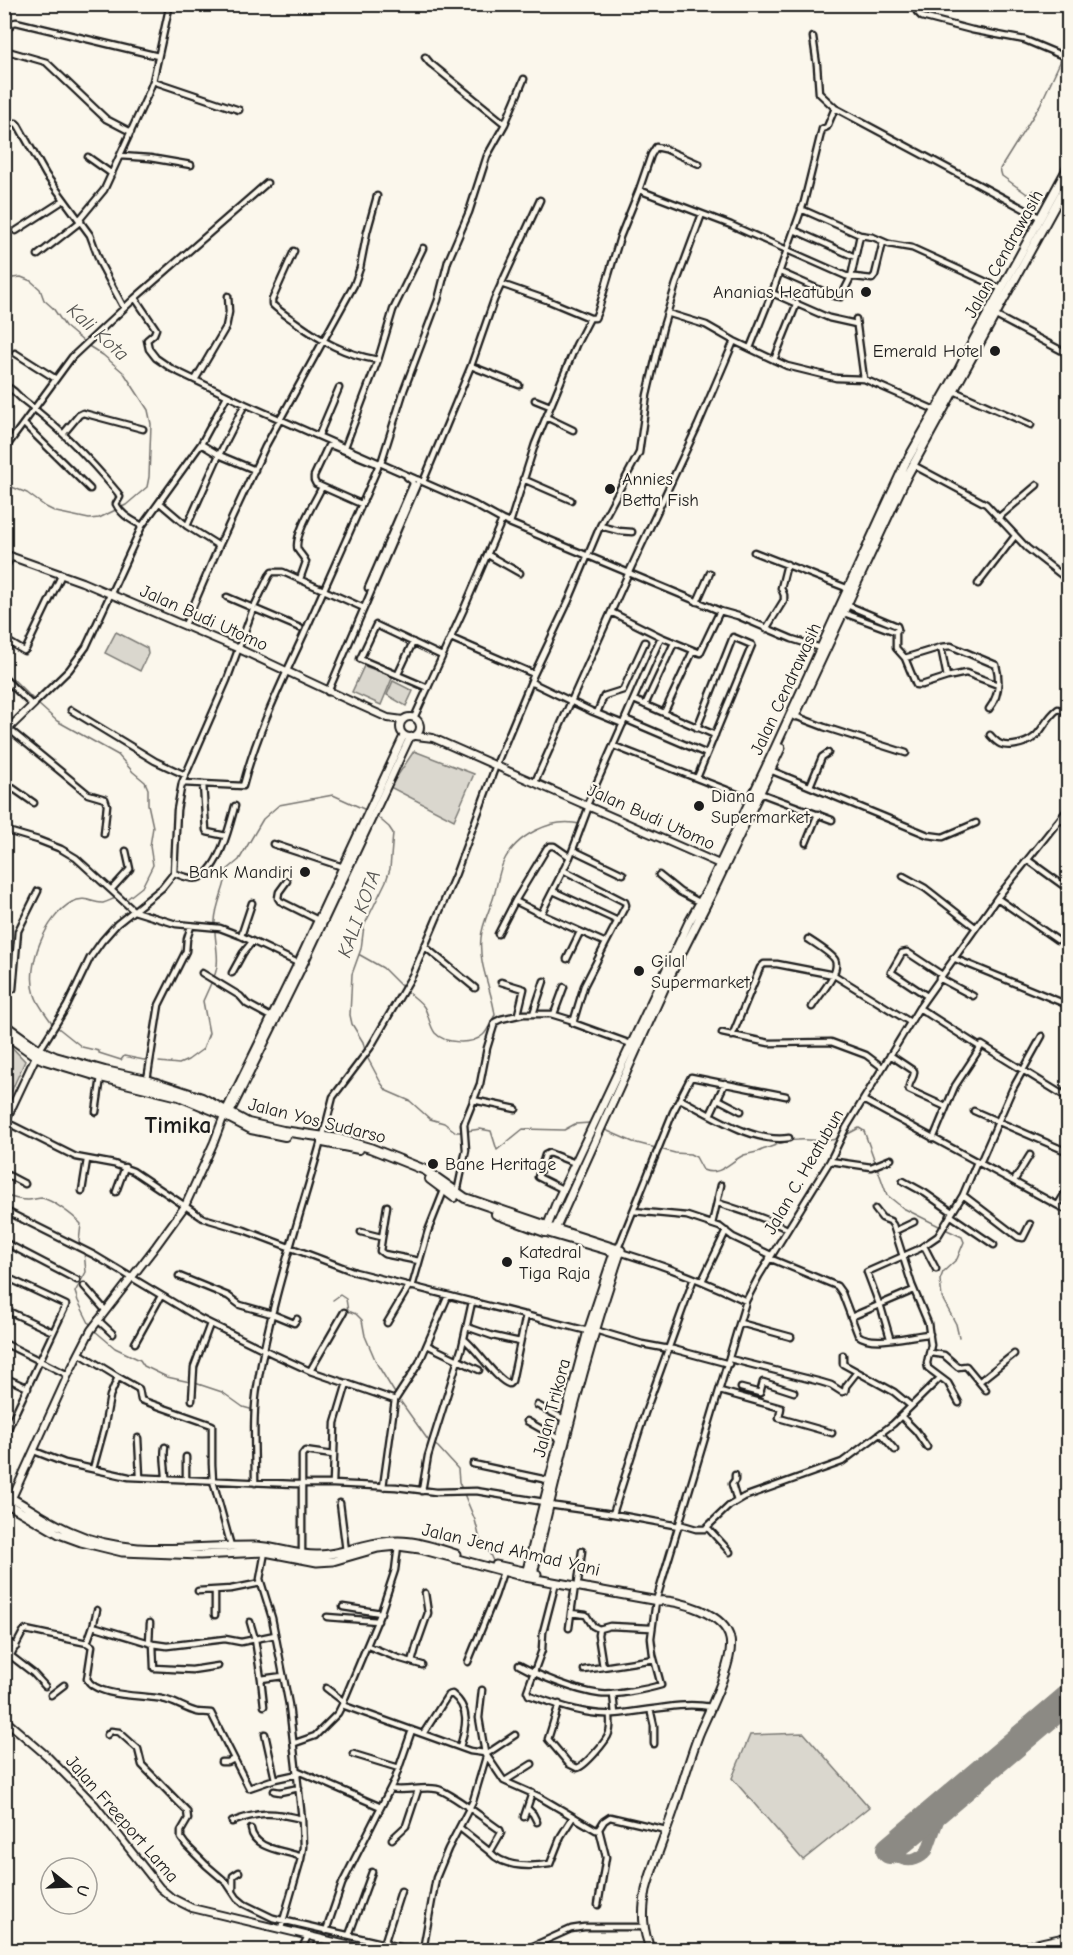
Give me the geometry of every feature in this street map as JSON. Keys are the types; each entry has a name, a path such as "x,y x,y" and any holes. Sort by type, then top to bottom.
{"highway":[{"name":"Jalan Yos Sudarso","path":"4,1025 38,1053 147,1080 202,1098 226,1115"},
{"name":"Jalan Yos Sudarso","path":"4,1033 38,1053 101,1077 161,1090 248,1123 322,1139 351,1142 395,1157 425,1170 465,1203 550,1230"},
{"name":"Jalan Yos Sudarso","path":"445,1188 550,1230"}],"main road":[{"name":"Jalan Cendrawasih","path":"550,1230 588,1155 699,902 722,865 750,799 905,464 1003,289 1068,166"},
{"name":"Jalan Cendrawasih","path":"550,1230 562,1188 579,1152 615,1089 631,1044 760,793 913,465 1068,182"},
{"path":"579,1152 588,1155"},
{"name":"Jalan Yos Sudarso","path":"550,1230 619,1251"},
{"name":"Jalan Trikora","path":"552,1481 564,1419 591,1330 619,1251"},
{"name":"Jalan Trikora","path":"529,1575 591,1330"},
{"name":"Jalan Jend Ahmad Yani","path":"7,1498 72,1533 143,1551 200,1555 265,1551 317,1562 378,1548 398,1546 420,1548 503,1572 684,1605 708,1614 725,1626 731,1640 728,1659 690,1760 646,1890 643,1927 651,1950"},
{"name":"Jalan Jend Ahmad Yani","path":"143,1551 231,1546 273,1548 302,1554 337,1557 346,1551 385,1542 416,1542 529,1575 576,1584"},
{"path":"1010,1950 1068,1937"}],"street":[{"path":"38,255 81,220 104,190 153,81 170,4"},
{"path":"909,4 918,6 918,14 922,17 1025,40 1067,58"},
{"path":"4,34 12,23 16,22 158,56"},
{"path":"813,37 818,65 819,93 835,108 1041,218"},
{"path":"4,50 46,62 106,119 131,132"},
{"path":"425,57 505,124"},
{"path":"381,463 404,390 438,300 448,261 469,212 487,156 505,124 524,79"},
{"path":"153,81 239,110"},
{"path":"750,348 788,250 822,129 827,127 835,108"},
{"path":"4,125 16,123 18,125 46,175 81,220 124,308"},
{"path":"501,284 595,318 620,237 651,154 656,147 699,164"},
{"path":"120,156 191,165"},
{"path":"88,157 112,174"},
{"path":"4,450 80,349 267,183"},
{"path":"639,190 851,277 873,278 883,242"},
{"path":"185,625 219,546 279,419 350,295 358,276 377,196"},
{"path":"16,231 64,200"},
{"path":"328,692 471,366 501,284 540,200"},
{"path":"801,210 860,235 912,248 1003,289"},
{"path":"255,1483 256,1394 264,1350 333,1097 370,1048 412,974 456,873 496,765 534,674 569,600 600,526 639,453 647,395 667,313 702,214"},
{"path":"794,230 855,257"},
{"path":"780,272 840,298 851,277 860,235"},
{"path":"345,447 378,360 393,310 423,248"},
{"path":"294,251 272,304 323,341 343,352 378,360"},
{"path":"772,293 829,318 856,322 864,379"},
{"path":"195,380 226,327 229,312 228,296"},
{"path":"135,298 156,328 154,334 147,340 152,354 161,363 227,396 319,435 472,504 502,520 697,602 821,648"},
{"path":"774,360 797,303"},
{"path":"667,313 706,325 788,366 831,377 864,379 935,410"},
{"path":"996,316 1068,354"},
{"path":"510,523 523,479 550,406 590,318"},
{"path":"4,327 6,320"},
{"path":"535,782 734,341"},
{"path":"15,353 56,379"},
{"path":"471,366 519,385"},
{"path":"4,386 12,388 17,395 64,433 118,493 120,498 116,504 121,513 142,526"},
{"path":"319,435 339,388"},
{"path":"954,391 1031,425"},
{"path":"104,834 107,805 105,799 88,794 6,729 40,699 77,660 96,626 142,526 201,444 227,396"},
{"path":"535,400 550,406"},
{"path":"187,526 245,404"},
{"path":"64,433 83,413 143,429"},
{"path":"546,417 573,430"},
{"path":"24,424 90,489"},
{"path":"201,444 219,455 255,470"},
{"path":"182,783 243,786 260,731 362,504 378,465 328,446 314,476 316,484 362,504"},
{"path":"913,465 986,504 1027,548 1068,580"},
{"path":"368,588 413,484 406,477 385,468 376,470"},
{"path":"523,479 571,500"},
{"path":"998,518 1037,485"},
{"path":"300,579 306,562 297,549 297,542 322,487"},
{"path":"4,509 7,502"},
{"path":"160,503 187,526 219,546"},
{"path":"414,718 502,520"},
{"path":"600,526 633,532"},
{"path":"978,584 1015,536"},
{"path":"754,552 849,589"},
{"name":"Jalan Budi Utomo","path":"4,554 62,573 237,648 388,718 403,720"},
{"path":"488,555 520,573"},
{"path":"4,569 12,556"},
{"path":"766,629 784,600 781,588 787,564"},
{"path":"364,608 283,572 272,572 266,580 237,648 227,680 182,783 177,810 174,873 162,888 108,933 95,950 67,1006 38,1053 5,1122 42,1138 71,1155 125,1167 141,1175 203,1218 244,1230 355,1272 642,1344 821,1382 842,1392 857,1372"},
{"path":"4,639 20,650 26,649 62,573"},
{"path":"697,602 710,573"},
{"path":"227,597 300,628"},
{"path":"847,605 897,626 896,648 905,658 916,686 966,673 998,685"},
{"path":"611,612 698,653 702,651 720,611"},
{"path":"843,613 896,632"},
{"path":"428,688 360,659 376,625 442,656"},
{"path":"541,914 570,857 588,805 661,637"},
{"path":"696,728 734,637 753,646 697,778"},
{"path":"451,638 534,674"},
{"path":"398,674 413,642"},
{"path":"597,713 604,696 623,690 645,642"},
{"path":"645,705 674,643"},
{"path":"905,658 949,645 994,663 998,672 998,685 995,699 989,709"},
{"path":"941,647 948,677"},
{"path":"663,713 693,651"},
{"path":"4,678 33,705"},
{"path":"531,682 597,713 707,754"},
{"path":"634,700 715,735"},
{"path":"990,735 997,743 1005,746 1020,744 1033,739 1058,709 1068,712"},
{"path":"71,710 155,760 185,774"},
{"path":"795,716 906,753"},
{"path":"7,1498 34,1451 68,1375 98,1320 184,1206 201,1174 226,1115 320,921 343,867 410,736 420,727 418,720 407,717 400,728 410,736"},
{"name":"Jalan Budi Utomo","path":"388,718 400,728"},
{"name":"Jalan Budi Utomo","path":"420,727 433,738 722,865"},
{"path":"226,1115 410,736"},
{"name":"Jalan Budi Utomo","path":"410,736 433,738"},
{"path":"614,746 750,799"},
{"path":"810,786 822,757 828,753"},
{"path":"770,770 939,838 976,823"},
{"path":"4,782 34,803"},
{"path":"203,784 206,830 226,836"},
{"path":"760,793 832,820"},
{"path":"174,873 191,878 202,876 219,855 235,806"},
{"name":"Jalan C. Heatubun","path":"519,1665 534,1673 595,1693 613,1694 661,1685 654,1659 651,1628 679,1525 746,1301 770,1257 830,1161 862,1100 919,1008 975,927 1068,808"},
{"path":"806,843 818,814"},
{"path":"1061,819 1068,825"},
{"path":"5,831 38,840 76,858 134,911 176,924 217,928 241,936 298,963"},
{"path":"273,844 343,867"},
{"path":"498,933 515,901 550,846 554,846 570,857"},
{"path":"573,850 622,874"},
{"path":"111,890 130,869 126,851"},
{"path":"1028,860 1068,889"},
{"path":"563,870 624,900 626,904 584,986 573,1021"},
{"path":"659,875 680,892 699,902"},
{"path":"903,876 925,888 975,927"},
{"path":"287,881 279,892 280,901 320,921"},
{"path":"4,988 13,989 18,931 38,891"},
{"path":"553,891 618,921"},
{"path":"997,898 1057,940"},
{"path":"515,901 606,943"},
{"path":"241,936 252,903"},
{"path":"147,1080 159,1005 186,951 191,926"},
{"path":"567,959 580,932"},
{"path":"808,939 835,960 834,975 812,1007"},
{"path":"232,973 252,942"},
{"path":"424,946 475,988"},
{"path":"927,996 891,972 902,953 907,952 973,996"},
{"path":"953,958 1068,1005"},
{"path":"732,1036 760,968 764,964 790,965 834,975 910,1022"},
{"path":"202,973 240,996 247,1004 272,1017"},
{"path":"533,1014 544,981"},
{"path":"501,982 524,989 518,1014"},
{"path":"554,1014 564,987"},
{"path":"919,1008 980,1047 982,1045 1066,1096 1068,1087"},
{"path":"457,1194 466,1150 464,1124 480,1084 486,1048 495,1022 501,1018 518,1014 554,1014 573,1021 576,1025 631,1044"},
{"path":"722,1033 769,1043 831,1042 866,1055 882,1067"},
{"path":"890,1338 867,1272 903,1257 938,1236 963,1195 1022,1070 1042,1036"},
{"path":"933,1139 955,1086 980,1047"},
{"path":"890,1055 914,1071 908,1085 909,1090 946,1107"},
{"path":"96,1112 101,1077"},
{"path":"746,1301 702,1281 619,1251 671,1116 691,1077 786,1096"},
{"path":"710,1115 725,1083"},
{"path":"680,1099 749,1132 776,1140 789,1138"},
{"path":"718,1099 741,1111"},
{"path":"473,1100 516,1109"},
{"path":"862,1100 1068,1211"},
{"path":"974,1111 1068,1152"},
{"path":"562,1188 538,1178 545,1155 549,1153 575,1163"},
{"path":"1014,1181 1030,1155"},
{"path":"830,1161 871,1167 891,1159"},
{"path":"82,1191 87,1160"},
{"path":"116,1192 125,1167"},
{"path":"4,1173 26,1184"},
{"path":"903,1181 932,1197 951,1214 994,1245"},
{"path":"712,1224 721,1185"},
{"path":"387,1323 411,1286 445,1188"},
{"path":"1058,1205 1068,1188"},
{"path":"963,1195 1018,1237 1023,1238 1030,1224"},
{"path":"718,1203 740,1212 745,1211 758,1215 787,1229"},
{"path":"387,1206 379,1250 419,1261"},
{"path":"875,1209 882,1218 891,1223 895,1231 914,1290 926,1317 931,1353 927,1363 928,1368 948,1383 959,1403"},
{"path":"4,1210 81,1249 210,1324 310,1371 395,1400"},
{"path":"633,1211 687,1216 712,1224 770,1257 837,1286 842,1293 858,1335 862,1338 878,1341 930,1334"},
{"path":"895,1231 914,1222"},
{"path":"702,1281 726,1231"},
{"path":"362,1232 381,1238"},
{"path":"4,1242 77,1280"},
{"path":"924,1246 936,1269"},
{"path":"4,1276 66,1305 4,1437"},
{"path":"179,1276 228,1296 240,1305 294,1323 297,1319"},
{"path":"613,1514 645,1413 694,1278"},
{"path":"84,1286 105,1310"},
{"path":"851,1317 914,1290"},
{"path":"135,1343 161,1296"},
{"path":"383,1487 395,1400 419,1362 448,1296"},
{"path":"422,1491 428,1456 459,1359 472,1302"},
{"path":"4,1309 53,1332"},
{"path":"310,1371 344,1312"},
{"path":"464,1339 474,1347 502,1380 509,1383 512,1381 526,1316"},
{"path":"98,1320 113,1335"},
{"path":"740,1323 791,1337"},
{"path":"192,1400 194,1367 210,1324"},
{"path":"467,1327 520,1342"},
{"path":"4,1343 68,1375"},
{"path":"427,1345 479,1370"},
{"path":"79,1353 139,1389 141,1400 212,1425 213,1481 231,1546"},
{"path":"931,1353 944,1355 958,1366 964,1365 987,1390"},
{"path":"980,1381 1014,1354"},
{"path":"843,1355 843,1364 894,1392 911,1406"},
{"path":"4,1377 28,1388"},
{"path":"93,1469 110,1396 118,1377"},
{"path":"34,1451 65,1463 129,1477 482,1492 700,1530 707,1527 737,1501 769,1487 836,1466 881,1434 940,1378"},
{"path":"741,1388 760,1393 763,1382 794,1392"},
{"path":"333,1484 335,1423 347,1383"},
{"path":"720,1391 781,1408 779,1418 832,1433"},
{"path":"537,1405 564,1419"},
{"path":"901,1416 916,1431 927,1447"},
{"path":"527,1421 559,1440"},
{"path":"881,1434 895,1450"},
{"path":"138,1438 140,1477"},
{"path":"165,1447 166,1478"},
{"path":"302,1554 300,1485 302,1455 303,1452 333,1455"},
{"path":"186,1457 186,1480"},
{"path":"473,1464 552,1481"},
{"path":"735,1474 732,1484 737,1501"},
{"path":"340,1503 346,1551"},
{"path":"707,1527 730,1552"},
{"path":"295,1743 315,1736 338,1713 343,1704 381,1613 395,1570 398,1546"},
{"path":"265,1551 261,1583 272,1618 295,1743 302,1819 302,1857 281,1928"},
{"path":"569,1628 582,1551"},
{"path":"468,1662 503,1572"},
{"path":"556,1582 543,1632 543,1648 528,1693 583,1711 612,1714 685,1706 711,1707"},
{"path":"198,1591 231,1589 261,1583"},
{"path":"215,1590 215,1615"},
{"path":"412,1662 428,1613 425,1593"},
{"path":"343,1607 381,1613"},
{"path":"87,1643 97,1610"},
{"path":"571,1613 586,1615 592,1626 599,1629 613,1626 651,1628"},
{"path":"327,1617 378,1621"},
{"path":"250,1622 255,1639 264,1706"},
{"path":"150,1623 153,1667 156,1669 192,1670 218,1666"},
{"path":"93,1626 151,1644 167,1646 225,1639 241,1642 275,1635"},
{"path":"599,1629 603,1667"},
{"path":"4,1668 26,1630 87,1643 92,1646 87,1679 90,1684 113,1693 162,1699 197,1712 211,1713 249,1788 298,1773 334,1785 381,1807"},
{"path":"4,1640 16,1647"},
{"path":"368,1646 422,1665"},
{"path":"11,1656 33,1673 45,1686"},
{"path":"584,1670 654,1659"},
{"path":"261,1679 283,1676"},
{"path":"51,1695 64,1685"},
{"path":"326,1688 343,1704 485,1755 505,1781 532,1793 592,1828 599,1829"},
{"path":"423,1950 436,1878 479,1786 485,1755 479,1718 482,1690"},
{"path":"423,1734 448,1695 452,1694 463,1705 466,1717 466,1727 460,1747"},
{"path":"559,1704 548,1739 569,1764 577,1768 583,1766 607,1738 610,1730 613,1694"},
{"path":"651,1713 654,1744"},
{"name":"Jalan Freeport Lama","path":"4,1719 47,1756 95,1805 160,1888 172,1898 192,1908 368,1950"},
{"path":"326,1931 342,1884 390,1789 412,1730"},
{"path":"107,1736 111,1731 119,1732 138,1749 142,1765 187,1811 188,1818 181,1828 181,1835 186,1845 227,1883 244,1904 261,1914 284,1921 412,1950"},
{"path":"265,1734 274,1779"},
{"path":"485,1755 515,1735"},
{"path":"353,1754 399,1768"},
{"path":"221,1762 234,1759"},
{"path":"505,1781 532,1764"},
{"path":"274,1791 299,1788"},
{"path":"390,1789 428,1788 443,1791 501,1832 490,1852"},
{"path":"392,1839 406,1826 418,1790"},
{"path":"524,1817 532,1793"},
{"path":"527,1808 537,1822"},
{"path":"232,1822 266,1812 302,1819"},
{"path":"460,1828 500,1861 510,1864 550,1863 561,1836 573,1817"},
{"path":"599,1829 610,1817 666,1830"},
{"path":"250,1829 251,1834 260,1845 302,1857"},
{"path":"598,1905 606,1857 599,1829"},
{"path":"233,1892 233,1875 238,1872"},
{"path":"349,1935 372,1872"},
{"path":"384,1944 401,1891"},
{"path":"524,1950 571,1929 643,1927"},
{"path":"301,1950 308,1936"},
{"path":"316,1950 319,1940"}],"shaded area":[{"path":"116,632 147,648 148,654 140,671 105,653"},
{"path":"364,666 393,676 381,705 352,692"},
{"path":"393,681 413,691 406,706 387,695"},
{"path":"414,751 474,774 454,820 390,787"},
{"path":"5,1040 25,1061 5,1105"},
{"path":"804,1733 869,1807 803,1860 732,1778 750,1735"}],"waterway":[{"path":"1065,4 1068,30"},
{"path":"1064,53 1068,31"},
{"path":"1045,193 1035,190 1027,194 1002,176 1000,169 1040,105 1062,58"},
{"path":"1064,201 1068,203"},
{"name":"Kali Kota","path":"4,279 21,277 31,281 40,289 44,300 53,308 65,326 84,342"},
{"name":"Kali Kota","path":"4,484 27,493 56,512 89,519 99,518 126,505 147,487 151,424 148,410 124,373 87,345"},
{"name":"Kali Kota","path":"4,675 15,681 35,701"},
{"name":"Kali Kota","path":"38,704 57,721 118,755 145,782 153,827 150,846 153,865 142,887 128,898"},
{"name":"KALI KOTA","path":"214,977 217,963 216,914 227,870 239,860 263,819 279,805 333,795 366,810"},
{"name":"KALI KOTA","path":"365,1050 350,1015 352,974 361,949 364,926 390,869 393,833 375,815"},
{"path":"407,991 424,1007 433,1030 439,1037 466,1042 483,1035 495,1015 483,968 481,938 503,863 516,845 535,831 557,823 580,824"},
{"name":"KALI KOTA","path":"52,1023 38,1002 33,983 35,957 46,930 54,918 72,902 81,899 103,903 116,898"},
{"path":"360,955 383,968 402,987"},
{"name":"KALI KOTA","path":"159,1062 179,1064 203,1049 209,1033 203,1001 212,981"},
{"name":"KALI KOTA","path":"57,1027 82,1047 121,1060 124,1056 149,1061"},
{"name":"KALI KOTA","path":"367,1057 387,1091 410,1101 430,1119 444,1123 456,1132 460,1132"},
{"name":"KALI KOTA","path":"467,1131 480,1129 491,1131 497,1150 523,1129 564,1130 575,1124 590,1123"},
{"name":"KALI KOTA","path":"844,1136 859,1128 864,1131 887,1195 903,1208 941,1227"},
{"name":"KALI KOTA","path":"603,1129 633,1142 675,1153 690,1154 696,1157 703,1170 709,1172 719,1170 744,1155 784,1142 840,1138"},
{"path":"4,1195 25,1200 42,1198 62,1208 81,1224 80,1245"},
{"name":"KALI KOTA","path":"945,1229 962,1237 964,1242 957,1259 943,1272 940,1280 942,1298 956,1324 959,1337"},
{"path":"84,1252 86,1272 75,1292 90,1325"},
{"path":"333,1300 340,1295 346,1299 348,1311 356,1314 362,1320 365,1336 377,1364 396,1395"},
{"path":"95,1331 115,1348 140,1360 144,1366 167,1377 190,1382"},
{"path":"195,1383 222,1392 243,1407 250,1409"},
{"path":"401,1402 428,1440 438,1447 458,1469 459,1482 475,1520 482,1547 488,1550 493,1561"}],"taxiway":[{"path":"916,1828 904,1829 895,1838 894,1846 899,1857 916,1859 927,1851 944,1804"}],"runway":[{"path":"890,1850 1068,1699"}],"place":[{"name":"Ananias Heatubun","path":"866,292"},
{"name":"Emerald Hotel","path":"995,351"},
{"name":"Annies Betta Fish","path":"610,489"},
{"name":"Diana Supermarket","path":"699,806"},
{"name":"Bank Mandiri","path":"305,872"},
{"name":"Gilal Supermarket","path":"639,971"},
{"name":"Bane Heritage","path":"433,1164"},
{"name":"Katedral Tiga Raja","path":"507,1262"}],"district":[{"name":"Timika","path":"178,1125"}]}
